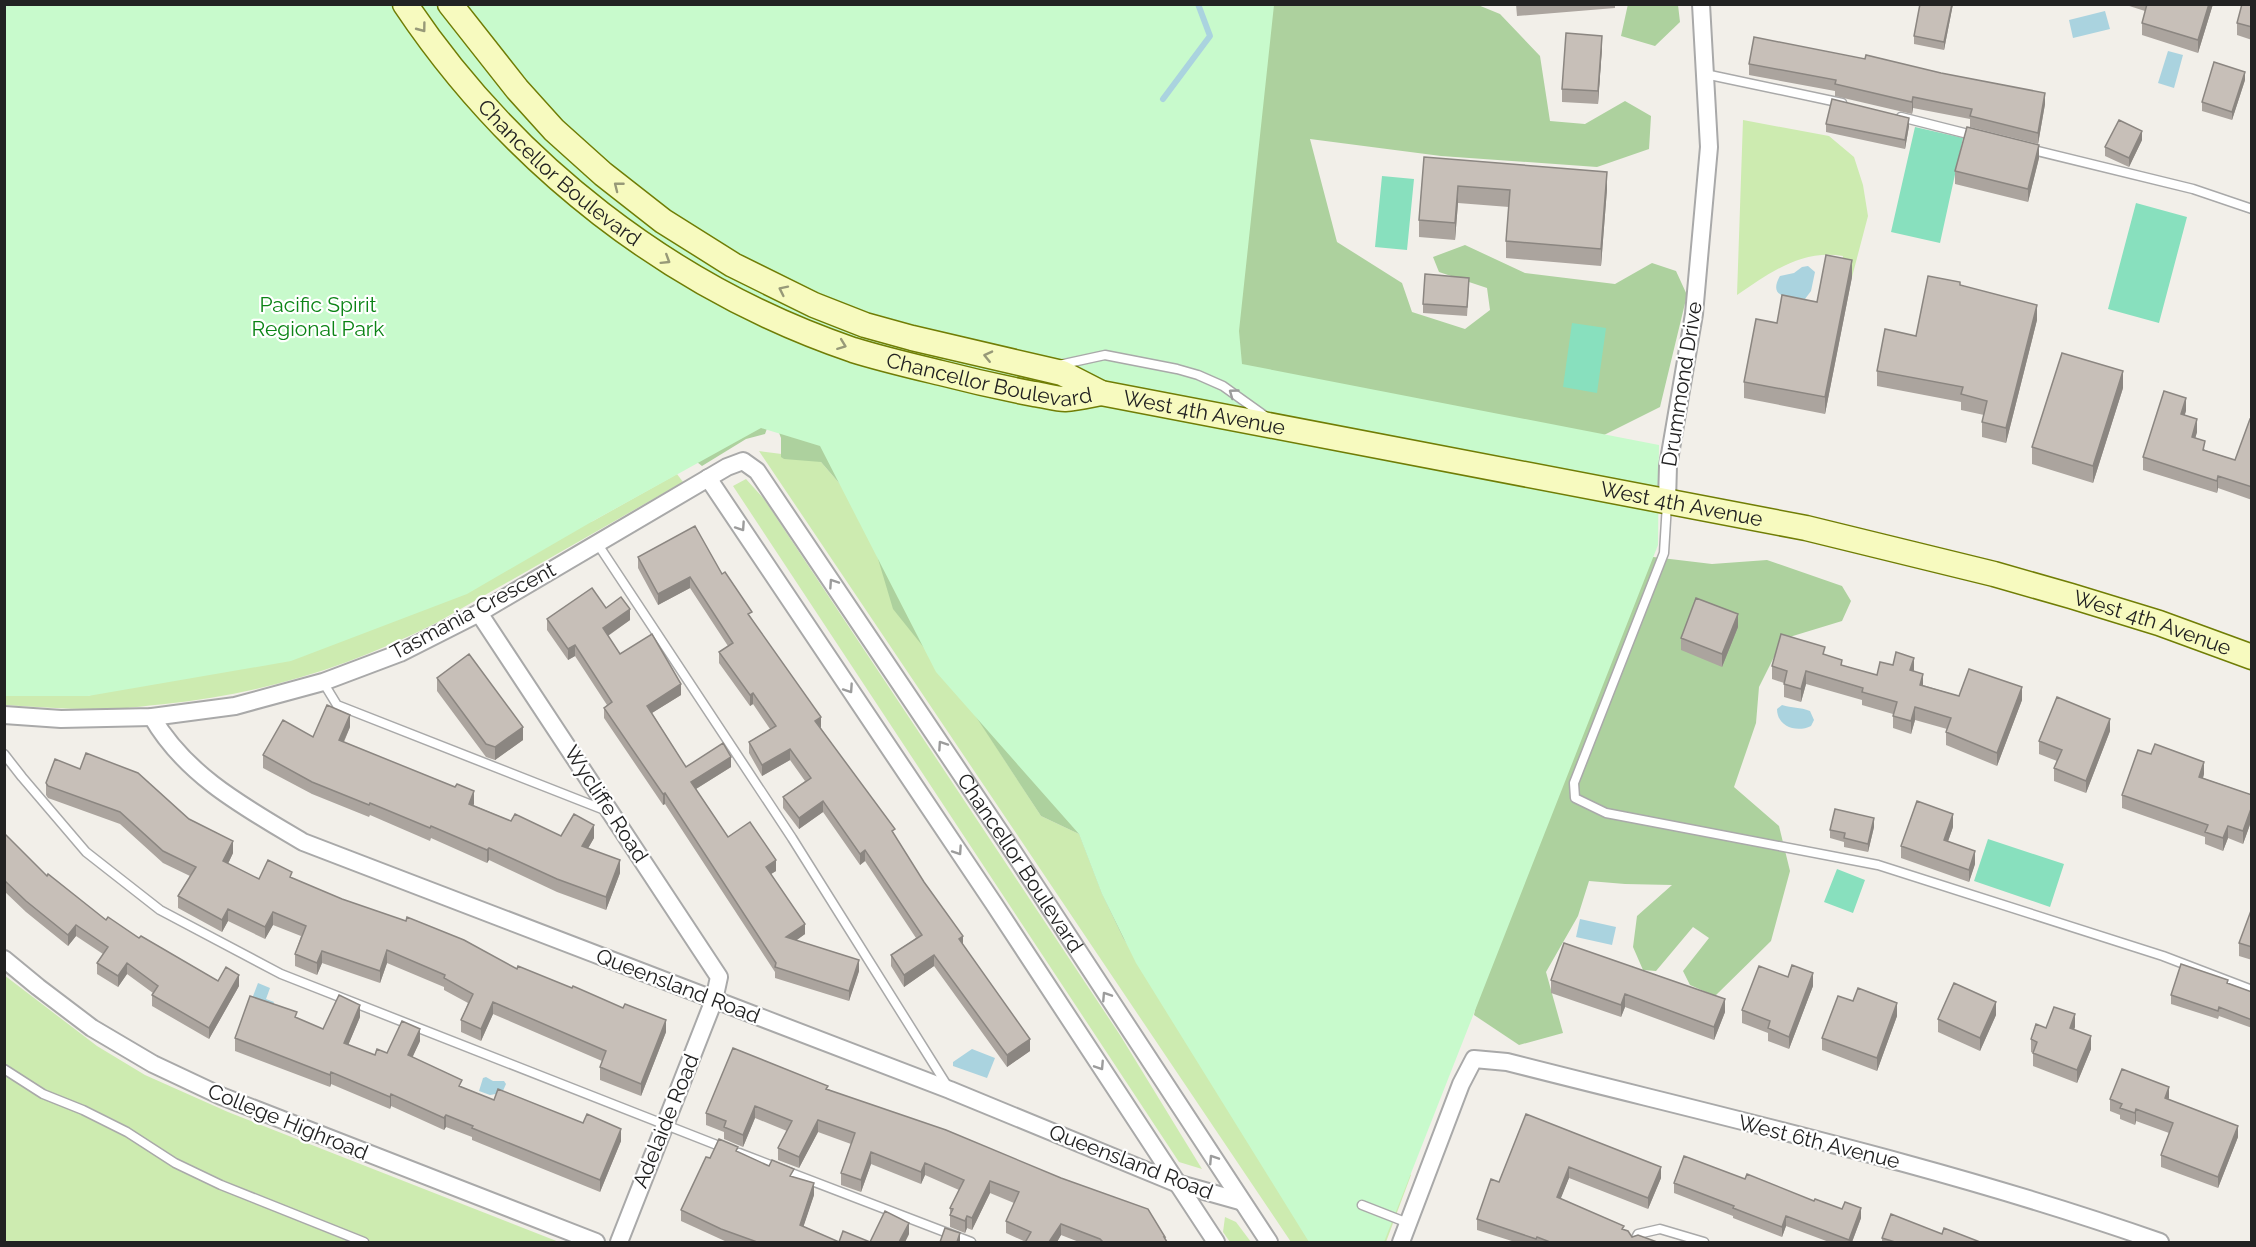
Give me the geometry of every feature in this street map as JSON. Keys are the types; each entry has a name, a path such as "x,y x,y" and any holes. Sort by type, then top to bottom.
{"main road":[{"name":"Chancellor Boulevard","path":"405,4 439,51 483,104 523,147 573,193 667,261 736,300 854,350 911,366 975,382 1065,399 1101,393"},
{"name":"Chancellor Boulevard","path":"450,4 517,89 554,130 603,174 663,221 733,265 814,305 865,325 1062,373 1101,393"},
{"name":"West 4th Avenue","path":"1101,393 1806,528 1995,574 2159,623 2252,657"}],"street":[{"name":"Drummond Drive","path":"1667,501 1668,466 1694,314 1708,147 1701,4"},
{"name":"Tasmania Crescent","path":"4,715 61,719 152,717 235,706 323,682 400,653 479,613 727,467 743,461"},
{"name":"Chancellor Boulevard","path":"743,461 757,471 1001,834 1269,1242"},
{"name":"Chancellor Boulevard","path":"708,478 994,904 1216,1242"},
{"name":"Wycliffe Road","path":"479,613 719,977 714,1000"},
{"name":"Queensland Road","path":"152,717 164,737 182,757 226,796 303,842 950,1090 1176,1183 1240,1201"},
{"name":"College Highroad","path":"4,959 92,1028 153,1064 221,1096 596,1242"},
{"name":"Adelaide Road","path":"619,1242 714,1000"},
{"name":"West 6th Avenue","path":"1408,1223 1461,1084 1474,1059 1507,1062 1822,1141 2033,1200 2160,1242"},
{"path":"1401,1242 1408,1223"}],"lane":[{"path":"1704,74 1851,105"},
{"path":"1896,116 1985,138"},
{"path":"2020,146 2193,189 2252,209"},
{"path":"1045,369 1105,355 1177,369 1223,386 1280,427"},
{"name":"Drummond Drive","path":"1667,501 1665,553 1574,783 1575,798 1606,813 1878,865 2163,956 2252,990"},
{"path":"597,543 792,838 950,1090"},
{"path":"323,682 337,705 612,813"},
{"path":"4,754 86,852 160,910 281,974 971,1242"},
{"path":"4,1069 43,1094 83,1110 127,1132 175,1163 221,1185 364,1242"},
{"path":"1362,1205 1408,1223"},
{"path":"1634,1242 1638,1234 1660,1229 1704,1242"}],"green space":[{"path":"1628,4 1678,5 1680,22 1655,46 1621,36"},
{"name":"Pacific Spirit Regional Park","path":"5,5 1274,5 1239,331 1242,364 1659,445 1658,545 1384,1242 1309,1242 1136,963 1102,894 1079,834 936,672 820,446 761,428 467,594 291,661 88,696 5,696"},
{"path":"494,5 1478,5 1500,14 1540,56 1550,121 1585,124 1625,101 1651,116 1649,149 1597,167 1441,156 1310,139 1337,242 1402,283 1412,312 1465,329 1490,310 1487,288 1439,272 1433,257 1465,245 1525,273 1615,284 1652,263 1676,271 1687,295 1660,407 1590,442 1246,375"},
{"path":"1743,120 1829,136 1854,157 1863,185 1868,216 1852,277 1840,275 1843,256 1813,256 1800,259 1774,271 1737,295"},
{"path":"1915,127 1963,138 1940,243 1891,232"},
{"path":"1382,176 1414,179 1407,250 1375,247"},
{"path":"2136,203 2187,217 2159,323 2108,309"},
{"path":"1572,323 1606,328 1597,393 1563,387"},
{"path":"728,411 1561,546 1712,564 1767,560 1842,586 1851,601 1842,621 1783,639 1759,687 1756,723 1734,787 1779,826 1790,871 1771,941 1715,996 1690,985 1683,971 1709,938 1693,927 1656,971 1643,970 1633,947 1637,916 1672,885 1589,881 1578,916 1546,972 1563,1033 1519,1045 1474,1015 1494,912 1164,1000 1123,938 1102,894 1079,834 1041,816 961,694 893,609 864,512 821,462 781,457 781,438 775,422 769,423 765,434 746,439 702,466 659,432"},
{"path":"759,451 813,458 821,462 864,512 961,693 1041,816 1079,834 1102,894 1123,938 1180,1025 1411,1175 1386,1242 1291,1242"},
{"path":"677,474 683,482 436,623 371,653 338,665 270,686 165,704 105,709 5,705 4,696 88,696 593,521"},
{"path":"746,479 764,499 1120,1035 1202,1169 1179,1162 733,486"},
{"path":"1988,839 2064,864 2050,907 1974,881"},
{"path":"1837,869 1865,880 1853,913 1824,902"},
{"path":"4,975 97,1046 145,1075 228,1112 559,1242 5,1242"},
{"path":"1225,1217 1236,1222 1251,1242 1230,1242 1223,1232"}],"water":[{"path":"2105,11 2110,29 2073,38 2069,20"},
{"path":"2168,51 2183,55 2174,88 2158,83"},
{"path":"1808,266 1815,272 1811,291 1805,299 1787,297 1778,293 1776,289 1780,276 1794,273"},
{"path":"1782,705 1810,711 1814,720 1811,726 1800,729 1784,724 1780,720 1777,709"},
{"path":"1580,919 1616,927 1612,945 1576,937"},
{"path":"258,983 270,988 266,999 274,1002 270,1012 250,1004"},
{"path":"972,1049 995,1058 987,1078 953,1066 953,1062"},
{"path":"486,1077 493,1081 504,1081 506,1084 502,1093 490,1095 479,1091 483,1078"}],"building":[{"path":"1920,4 1952,4 1944,42 1914,36"},
{"path":"2147,4 2209,4 2198,40 2142,23"},
{"path":"2242,4 2252,4 2252,27 2237,23"},
{"path":"1566,33 1602,36 1598,91 1562,89"},
{"path":"1754,37 1865,59 1866,55 1941,73 2045,93 2038,133 1970,116 1972,109 1913,97 1912,102 1835,84 1836,80 1749,64"},
{"path":"2214,62 2245,72 2232,112 2202,102"},
{"path":"1832,99 1909,118 1905,140 1826,124"},
{"path":"2119,120 2142,131 2129,158 2105,147"},
{"path":"1967,127 2039,145 2028,189 1955,171"},
{"path":"1424,157 1607,172 1601,249 1506,241 1510,190 1458,186 1455,223 1419,220"},
{"path":"1826,255 1852,260 1825,397 1744,382 1756,319 1777,323 1782,295 1817,302"},
{"path":"1425,274 1469,278 1467,307 1423,304"},
{"path":"1928,276 1960,282 1960,285 2037,305 2006,428 1982,422 1987,401 1961,394 1963,387 1877,371 1885,329 1916,336"},
{"path":"2062,353 2123,371 2093,466 2032,447"},
{"path":"2164,391 2186,398 2181,414 2197,419 2192,437 2205,441 2203,450 2235,460 2250,419 2252,420 2252,487 2218,476 2217,481 2143,457"},
{"path":"695,526 722,574 725,572 752,612 748,614 821,717 815,721 895,829 892,831 924,882 963,936 959,939 1030,1039 1007,1055 934,955 904,975 891,955 922,935 865,850 860,854 823,801 799,818 783,797 811,778 790,749 762,765 749,742 776,726 753,693 750,695 719,652 733,643 690,577 658,594 638,557"},
{"path":"592,588 606,608 621,597 630,609 603,628 620,654 652,634 681,684 647,706 686,767 723,743 731,757 691,782 728,837 750,822 776,860 766,867 805,924 786,937 859,960 849,991 775,967 776,963 665,793 663,794 604,708 612,702 575,645 568,649 547,619"},
{"path":"1696,598 1738,614 1722,654 1681,638"},
{"path":"1781,634 1825,647 1823,654 1842,660 1841,665 1877,675 1880,662 1893,665 1896,652 1914,658 1910,670 1923,674 1920,685 1959,696 1969,669 2022,687 1997,753 1946,732 1951,718 1915,707 1911,721 1893,716 1897,702 1862,692 1863,688 1806,671 1801,689 1784,684 1787,671 1772,666"},
{"path":"469,654 523,727 495,747 486,744 437,678"},
{"path":"2057,697 2110,719 2086,781 2054,768 2062,750 2039,741"},
{"path":"327,705 350,715 339,740 455,787 457,784 474,791 469,804 511,821 515,814 561,836 574,814 594,825 582,846 620,860 606,897 557,879 489,848 487,850 431,826 430,828 312,782 263,755 283,720 313,737"},
{"path":"2155,744 2204,762 2199,777 2252,795 2252,806 2243,831 2228,826 2223,838 2205,832 2208,825 2122,795 2138,750 2151,754"},
{"path":"86,753 138,773 189,819 233,841 223,861 259,879 268,860 292,872 290,877 342,899 406,921 407,917 464,940 517,969 518,966 572,988 573,986 623,1008 625,1004 666,1020 641,1084 600,1067 606,1051 493,1002 481,1029 461,1020 473,994 444,978 445,975 387,950 380,971 322,951 317,963 295,954 306,926 273,912 265,927 228,909 222,920 178,896 196,867 163,851 120,812 48,786 46,783 55,759 80,769"},
{"path":"1917,801 1953,814 1944,840 1975,851 1969,870 1901,846"},
{"path":"1835,809 1874,818 1868,844 1844,838 1845,833 1830,830"},
{"path":"4,833 47,876 48,874 106,920 108,917 139,938 141,936 218,981 226,967 239,975 209,1028 152,995 158,986 127,963 118,976 97,963 108,947 76,925 68,935 26,901 4,880"},
{"path":"2252,908 2252,947 2239,943"},
{"path":"1564,943 1725,999 1714,1027 1625,994 1621,1005 1551,980"},
{"path":"2181,964 2228,980 2227,983 2252,992 2252,1020 2219,1007 2218,1011 2171,995"},
{"path":"1792,965 1813,973 1789,1037 1768,1028 1770,1021 1742,1010 1759,966 1788,977"},
{"path":"1954,983 1996,1002 1980,1038 1938,1019"},
{"path":"1858,988 1897,1003 1877,1058 1822,1038 1838,996 1853,1001"},
{"path":"339,995 360,1005 344,1043 375,1055 377,1049 387,1053 402,1021 420,1029 408,1055 462,1080 459,1086 494,1100 498,1089 583,1123 587,1114 621,1129 600,1180 472,1128 473,1126 446,1115 444,1118 391,1094 390,1097 331,1072 330,1075 235,1038 250,996 297,1012 295,1017 323,1029"},
{"path":"2054,1007 2075,1014 2070,1028 2091,1036 2077,1070 2033,1053 2037,1042 2031,1039 2036,1024 2046,1028"},
{"path":"733,1048 828,1086 826,1089 946,1130 1061,1178 1148,1209 1167,1242 1103,1242 1061,1224 1049,1242 1028,1242 1026,1241 1031,1232 1006,1221 1019,1192 990,1181 972,1218 967,1216 965,1221 950,1215 953,1209 950,1208 964,1180 925,1163 921,1172 871,1152 861,1180 841,1173 855,1133 818,1120 799,1157 778,1148 792,1121 755,1106 743,1135 724,1127 726,1121 706,1113"},
{"path":"2122,1069 2169,1087 2165,1098 2238,1126 2218,1177 2161,1155 2173,1123 2136,1109 2135,1113 2120,1108 2122,1104 2110,1099"},
{"path":"1526,1114 1661,1167 1648,1198 1569,1167 1557,1197 1624,1226 1622,1229 1628,1231 1632,1237 1638,1235 1657,1242 1550,1242 1477,1219 1491,1179 1499,1182"},
{"path":"719,1139 738,1147 736,1151 769,1166 772,1160 794,1169 790,1176 814,1183 800,1225 839,1242 757,1242 721,1229 681,1210 706,1157 710,1158"},
{"path":"1684,1156 1745,1179 1747,1174 1814,1201 1815,1199 1842,1209 1845,1202 1861,1208 1849,1240 1786,1216 1782,1227 1674,1183"},
{"path":"885,1211 909,1223 899,1242 870,1242"},
{"path":"1891,1214 1942,1234 1944,1228 1980,1242 1895,1242 1882,1238"},
{"path":"945,1228 960,1233 957,1242 940,1242"},
{"path":"843,1231 870,1242 839,1242"}],"waterway":[{"path":"1163,99 1210,36 1198,4"}]}
